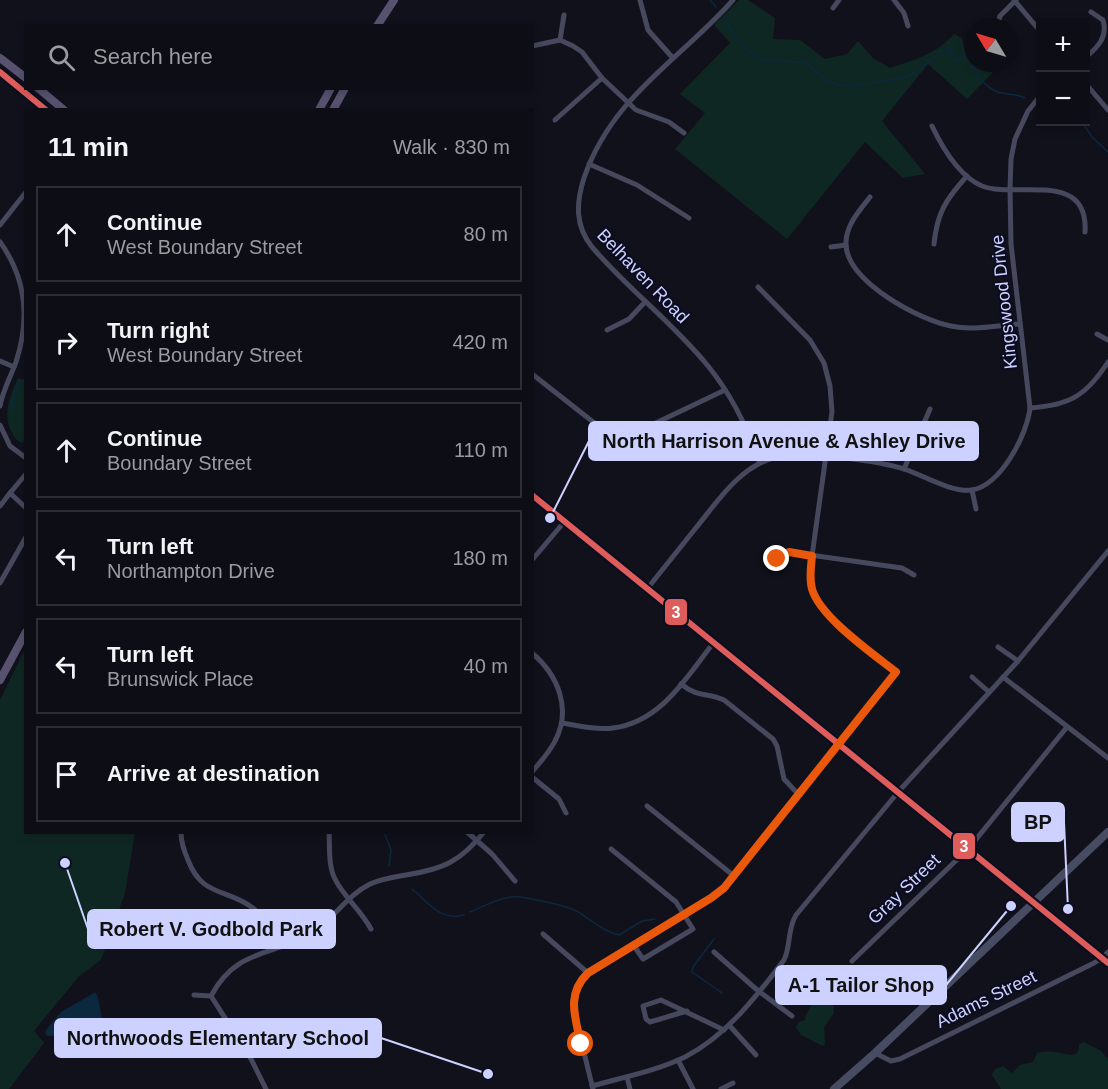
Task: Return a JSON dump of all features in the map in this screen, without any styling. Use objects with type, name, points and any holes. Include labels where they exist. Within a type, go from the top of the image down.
[{"type":"main road","points":[[378,24],[394,0]]},
{"type":"main road","points":[[0,58],[24,76]]},
{"type":"main road","points":[[0,72],[45,108]]},
{"type":"main road","points":[[40,90],[62,108]]},
{"type":"main road","points":[[320,108],[330,90]]},
{"type":"main road","points":[[334,108],[344,90]]},
{"type":"main road","points":[[534,497],[1106,958]]},
{"type":"main road","points":[[0,680],[24,635]]},
{"type":"main road","points":[[834,1089],[1108,832]]},
{"type":"street","points":[[640,0],[648,30],[672,57]]},
{"type":"street","name":"Belhaven Road","points":[[733,0],[672,57],[628,103],[600,141],[589,164],[578,206],[583,235],[598,254],[699,356],[724,390],[741,420],[760,463]]},
{"type":"street","points":[[833,8],[839,0]]},
{"type":"street","points":[[894,0],[904,13],[908,26]]},
{"type":"street","points":[[999,18],[1015,0],[1036,25]]},
{"type":"street","points":[[1090,53],[1101,43],[1106,32],[1103,20],[1091,12]]},
{"type":"street","points":[[560,40],[564,15]]},
{"type":"street","points":[[534,46],[560,40],[582,52],[602,78],[628,103],[642,113],[669,122],[684,133]]},
{"type":"street","points":[[555,120],[602,78]]},
{"type":"street","points":[[1090,89],[1108,110]]},
{"type":"street","name":"Kingswood Drive","points":[[972,490],[987,482],[1011,456],[1025,432],[1030,408],[1011,244],[1010,189],[1011,159],[1015,139],[1028,111],[1036,102]]},
{"type":"street","points":[[932,126],[936,136],[967,176],[988,188],[1052,190],[1069,197],[1083,212],[1086,221],[1085,232]]},
{"type":"street","points":[[589,164],[637,185],[689,218]]},
{"type":"street","points":[[934,244],[937,221],[944,204],[967,176]]},
{"type":"street","points":[[0,225],[24,193]]},
{"type":"street","points":[[870,197],[851,224],[846,245],[851,262],[858,272],[889,298],[912,312],[952,326],[1020,324]]},
{"type":"street","points":[[0,242],[21,272],[24,306]]},
{"type":"street","points":[[831,247],[846,245]]},
{"type":"street","points":[[758,287],[805,333],[824,363],[828,377],[832,402],[812,556],[812,586],[820,606],[896,672],[718,893],[588,973],[577,987],[573,1002],[593,1088],[678,1060],[702,1047],[729,1025],[785,958],[789,930],[794,917],[899,791],[1018,661],[1108,551]]},
{"type":"street","points":[[607,330],[629,319],[645,302]]},
{"type":"street","points":[[0,406],[14,367],[24,327]]},
{"type":"street","points":[[1097,334],[1108,340]]},
{"type":"street","points":[[0,361],[14,367]]},
{"type":"street","points":[[1030,408],[1052,407],[1076,398],[1094,382],[1108,362]]},
{"type":"street","points":[[534,376],[590,420],[604,428],[624,432],[641,430],[724,390]]},
{"type":"street","points":[[903,469],[930,409]]},
{"type":"street","points":[[0,425],[10,446],[24,456]]},
{"type":"street","points":[[646,589],[731,485],[760,463],[790,455],[826,457],[903,469],[944,484],[972,490],[976,509]]},
{"type":"street","points":[[0,506],[24,476]]},
{"type":"street","points":[[10,493],[24,506]]},
{"type":"street","points":[[534,558],[565,521]]},
{"type":"street","points":[[0,583],[24,541]]},
{"type":"street","points":[[777,559],[789,552],[902,568],[914,575]]},
{"type":"street","points":[[562,723],[601,728],[629,724],[656,711],[714,642]]},
{"type":"street","points":[[998,647],[1018,661]]},
{"type":"street","points":[[534,655],[546,666],[560,690],[562,723],[555,743],[534,769]]},
{"type":"street","points":[[972,677],[989,692]]},
{"type":"street","points":[[1003,677],[1106,756],[1108,749]]},
{"type":"street","points":[[681,684],[695,694],[715,696],[724,700],[773,739],[777,746],[784,778],[799,795]]},
{"type":"street","name":"Gray Street","points":[[852,961],[969,848],[1067,727]]},
{"type":"street","points":[[534,779],[559,798],[566,813]]},
{"type":"street","points":[[647,806],[734,876]]},
{"type":"street","points":[[181,834],[182,844],[197,878],[209,888],[244,903],[256,911],[269,927],[278,947]]},
{"type":"street","points":[[329,834],[333,875],[371,929]]},
{"type":"street","points":[[469,834],[492,854],[515,881]]},
{"type":"street","points":[[211,996],[227,974],[241,962],[314,931],[372,883],[447,866],[461,858],[482,834]]},
{"type":"street","points":[[611,849],[676,902],[693,929],[643,959],[634,946]]},
{"type":"street","points":[[543,934],[588,973]]},
{"type":"street","points":[[714,952],[792,1016]]},
{"type":"street","name":"Adams Street","points":[[875,1053],[891,1061],[900,1059],[1106,958]]},
{"type":"street","points":[[194,995],[211,996]]},
{"type":"street","points":[[211,996],[251,1059],[266,1089]]},
{"type":"street","points":[[687,1011],[650,1022],[646,1019],[643,1006],[660,1000],[687,1011],[724,1030]]},
{"type":"street","points":[[729,1025],[756,1055]]},
{"type":"street","points":[[678,1060],[693,1089]]},
{"type":"street","points":[[627,1077],[630,1089]]},
{"type":"street","points":[[721,1089],[733,1083]]},
{"type":"green space","points":[[739,0],[748,0],[775,18],[773,39],[800,40],[825,59],[847,54],[858,41],[873,58],[890,68],[933,51],[954,34],[962,38],[964,72],[993,72],[967,99],[928,64],[882,121],[925,174],[903,178],[865,142],[787,239],[675,149],[705,113],[680,94],[730,43],[714,25]]},
{"type":"green space","points":[[18,378],[24,380],[24,440],[22,443],[16,439],[8,422],[9,403]]},
{"type":"green space","points":[[24,651],[24,834],[135,834],[125,893],[101,960],[79,976],[34,1031],[44,1043],[9,1089],[0,1089],[0,700]]},
{"type":"green space","points":[[819,982],[825,984],[833,982],[841,989],[825,993],[832,999],[834,1013],[824,1027],[825,1043],[823,1046],[801,1035],[796,1027],[799,1022],[805,1020],[812,1004],[808,995],[811,987],[818,987]]},
{"type":"green space","points":[[1084,1042],[1101,1051],[1108,1059],[1108,1089],[1001,1089],[992,1075],[995,1069],[1003,1066],[1012,1073],[1020,1065],[1033,1062],[1037,1053],[1070,1055],[1077,1053],[1079,1044]]},
{"type":"water","points":[[94,993],[98,998],[104,1029],[92,1034],[47,1036],[45,1032],[61,1012]]},
{"type":"waterway","points":[[710,0],[716,7]]},
{"type":"waterway","points":[[724,20],[745,47],[758,57],[766,60],[803,63],[828,81],[838,85],[886,81],[910,75],[947,47],[951,49],[950,56],[955,61],[964,56]]},
{"type":"waterway","points":[[976,72],[988,86],[997,92],[1025,98]]},
{"type":"waterway","points":[[1085,126],[1092,137],[1108,152]]},
{"type":"waterway","points":[[11,410],[13,409],[12,401],[20,382]]},
{"type":"waterway","points":[[20,685],[24,690]]},
{"type":"waterway","points":[[385,834],[391,850],[389,866]]},
{"type":"waterway","points":[[412,889],[441,913],[464,915]]},
{"type":"waterway","points":[[470,912],[505,898],[524,898],[573,910],[619,935],[642,921],[655,919]]},
{"type":"waterway","points":[[714,939],[693,967],[692,972],[722,993]]},
{"type":"transit line","name":"3","points":[[0,72],[44,108]]},
{"type":"transit line","name":"3","points":[[534,497],[1108,963]]},
{"type":"place","name":"North Harrison Avenue & Ashley Drive","points":[[550,518]]},
{"type":"place","name":"Robert V. Godbold Park","points":[[65,863]]},
{"type":"place","name":"A-1 Tailor Shop","points":[[1011,906]]},
{"type":"place","name":"BP","points":[[1068,909]]},
{"type":"place","name":"Northwoods Elementary School","points":[[488,1074]]},
{"type":"route","points":[[581,1044],[573,1008],[573,997],[582,979],[588,973],[724,888],[896,672],[825,613],[815,596],[810,578],[812,556],[789,552],[777,559]]}]
